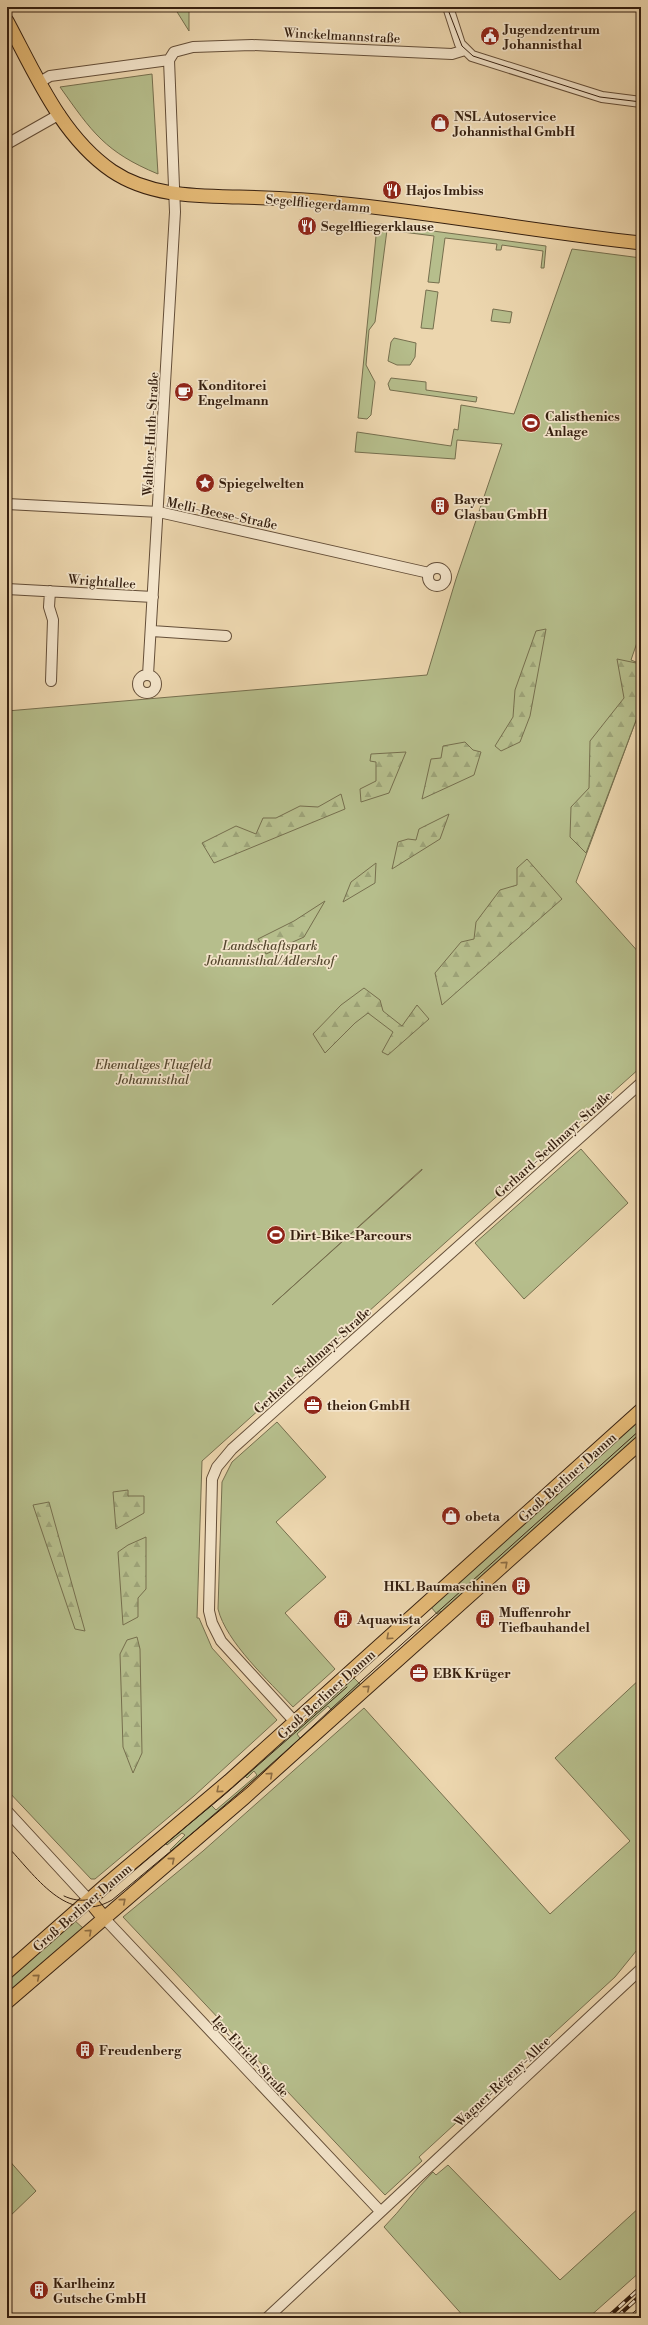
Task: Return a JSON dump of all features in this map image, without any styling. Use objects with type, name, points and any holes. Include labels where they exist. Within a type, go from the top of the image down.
[{"type":"main road","name":"Segelfliegerdamm","points":[[7,21],[40,82],[78,141],[98,161],[114,172],[155,190],[175,194],[337,203],[641,243]]},
{"type":"main road","name":"Groß-Berliner Damm","points":[[7,1972],[89,1900],[197,1809],[641,1410]]},
{"type":"main road","name":"Groß-Berliner Damm","points":[[7,2002],[244,1798],[641,1442]]},
{"type":"main road","points":[[89,1900],[104,1918]]},
{"type":"street","points":[[448,7],[460,44],[472,56],[602,97],[641,102]]},
{"type":"street","name":"Winckelmannstraße","points":[[40,82],[50,76],[169,60],[174,52],[201,46],[285,45],[452,54],[465,50]]},
{"type":"street","name":"Walther-Huth-Straße","points":[[148,675],[159,512],[175,194],[169,60]]},
{"type":"street","points":[[7,144],[60,114]]},
{"type":"street","name":"Melli-Beese-Straße","points":[[7,504],[159,512],[429,573]]},
{"type":"street","name":"Wrightallee","points":[[7,589],[153,597]]},
{"type":"street","name":"Wrightallee","points":[[50,591],[49,607],[53,620],[51,681]]},
{"type":"street","points":[[152,631],[226,636]]},
{"type":"street","name":"Gerhard-Sedlmayr-Straße","points":[[295,1722],[221,1641],[212,1623],[209,1611],[212,1479],[217,1467],[232,1448],[641,1083]]},
{"type":"street","points":[[7,1811],[89,1900]]},
{"type":"street","name":"Igo-Etrich-Straße","points":[[104,1918],[380,2211]]},
{"type":"street","name":"Wagner-Régeny-Allee","points":[[267,2318],[380,2211],[641,1970]]},
{"type":"green space","points":[[174,7],[189,7],[189,31]]},
{"type":"green space","points":[[152,74],[158,174],[140,166],[112,149],[91,129],[60,87]]},
{"type":"green space","points":[[380,224],[546,246],[544,268],[541,268],[543,251],[502,245],[501,250],[496,250],[497,244],[445,238],[439,283],[428,282],[434,236],[387,230],[375,322],[369,330],[366,365],[375,382],[371,415],[367,419],[358,418],[377,226]]},
{"type":"green space","name":"Landschaftspark Johannisthal/Adlershof","points":[[572,249],[641,258],[641,631],[631,660],[641,664],[641,707],[576,882],[641,955],[641,1067],[202,1461],[197,1618],[199,1618],[212,1648],[277,1720],[194,1796],[95,1879],[91,1879],[7,1790],[7,711],[427,675],[456,579],[502,444],[457,440],[455,459],[355,452],[357,432],[451,446],[454,429],[458,430],[461,405],[514,414]],"holes":[[[422,1169],[422,1170],[272,1305]]]},
{"type":"green space","points":[[426,290],[438,292],[433,329],[421,328]]},
{"type":"green space","points":[[493,309],[512,312],[510,323],[491,321]]},
{"type":"green space","points":[[394,338],[416,343],[415,357],[410,365],[397,365],[388,361],[391,342]]},
{"type":"green space","points":[[391,378],[426,382],[426,390],[477,397],[476,402],[390,390],[388,384]]},
{"type":"green space","points":[[546,629],[530,716],[520,742],[501,751],[495,746],[513,717],[515,690],[536,631]]},
{"type":"green space","points":[[617,659],[641,664],[641,707],[586,853],[570,837],[571,807],[589,788],[590,741],[624,698]]},
{"type":"green space","points":[[465,742],[473,750],[481,752],[474,775],[422,799],[431,759],[441,758],[443,746]]},
{"type":"green space","points":[[406,752],[389,793],[361,802],[360,789],[376,781],[376,762],[370,761],[371,754]]},
{"type":"green space","points":[[341,794],[345,809],[214,863],[202,843],[236,826],[256,834],[263,818],[276,818],[300,806],[318,807]]},
{"type":"green space","points":[[449,814],[440,839],[392,869],[398,842],[408,839],[416,840],[419,829]]},
{"type":"green space","points":[[527,859],[562,899],[442,1005],[435,973],[461,942],[474,939],[476,922],[500,890],[517,885],[517,868]]},
{"type":"green space","points":[[376,863],[375,883],[343,902],[351,882]]},
{"type":"green space","points":[[325,901],[304,937],[266,954],[258,939],[294,921]]},
{"type":"green space","points":[[364,988],[380,1000],[383,1011],[402,1026],[417,1005],[429,1019],[388,1055],[382,1052],[393,1032],[368,1013],[355,1023],[325,1053],[313,1034],[341,1005]]},
{"type":"green space","points":[[581,1149],[628,1203],[524,1299],[475,1243]]},
{"type":"green space","points":[[639,1418],[641,1436],[444,1614],[441,1611],[437,1614],[430,1606]]},
{"type":"green space","points":[[277,1422],[326,1477],[276,1522],[326,1577],[285,1613],[335,1669],[293,1707],[239,1648],[223,1622],[218,1609],[222,1482],[232,1462]]},
{"type":"green space","points":[[128,1490],[128,1496],[144,1496],[144,1513],[116,1529],[113,1492]]},
{"type":"green space","points":[[49,1502],[85,1631],[75,1629],[33,1505]]},
{"type":"green space","points":[[146,1537],[146,1589],[138,1598],[138,1617],[123,1625],[118,1552],[128,1545]]},
{"type":"green space","points":[[137,1637],[140,1649],[142,1753],[133,1773],[123,1747],[120,1654],[127,1640]]},
{"type":"green space","points":[[352,1676],[363,1687],[334,1713],[328,1706],[297,1734],[302,1741],[173,1854],[170,1850],[185,1835],[182,1833],[167,1845],[164,1842],[210,1804],[216,1810],[257,1775],[254,1771],[247,1778],[243,1774]]},
{"type":"green space","points":[[641,1678],[641,1945],[615,1977],[419,2157],[422,2161],[385,2195],[123,1917],[203,1851],[364,1708],[550,1914],[630,1841],[555,1758]]},
{"type":"green space","points":[[73,1919],[84,1929],[7,1998],[7,1978]]},
{"type":"green space","points":[[7,2158],[36,2191],[7,2219]]},
{"type":"green space","points":[[448,2165],[560,2280],[641,2206],[641,2271],[588,2318],[465,2318],[384,2227],[433,2172],[436,2175]]},
{"type":"tram line","points":[[447,7],[462,46],[473,56],[600,97],[641,102]]},
{"type":"tram line","points":[[7,1846],[41,1883],[53,1894],[66,1902],[81,1907],[96,1906],[112,1900],[248,1787],[362,1680],[641,1429]]},
{"type":"tram line","points":[[64,1896],[76,1900],[88,1900],[110,1890],[223,1796],[347,1687]]},
{"type":"tram line","points":[[627,2318],[641,2306]]},
{"type":"railway","points":[[607,2318],[641,2287]]},
{"type":"railway","points":[[617,2317],[641,2295]]},
{"type":"place","name":"Jugendzentrum Johannisthal","points":[[490,36]]},
{"type":"place","name":"NSL Autoservice Johannisthal GmbH","points":[[440,123]]},
{"type":"place","name":"Hajos Imbiss","points":[[392,190]]},
{"type":"place","name":"Segelfliegerklause","points":[[307,226]]},
{"type":"place","name":"Konditorei Engelmann","points":[[184,392]]},
{"type":"place","name":"Calisthenics Anlage","points":[[531,423]]},
{"type":"place","name":"Spiegelwelten","points":[[205,483]]},
{"type":"place","name":"Bayer Glasbau GmbH","points":[[440,506]]},
{"type":"place","name":"Dirt-Bike-Parcours","points":[[276,1235]]},
{"type":"place","name":"theion GmbH","points":[[313,1405]]},
{"type":"place","name":"obeta","points":[[451,1516]]},
{"type":"place","name":"HKL Baumaschinen","points":[[521,1586]]},
{"type":"place","name":"Aquawista","points":[[343,1619]]},
{"type":"place","name":"Muffenrohr Tiefbauhandel","points":[[485,1619]]},
{"type":"place","name":"EBK Krüger","points":[[419,1673]]},
{"type":"place","name":"Freudenberg","points":[[85,2050]]},
{"type":"place","name":"Karlheinz Gutsche GmbH","points":[[39,2290]]},
{"type":"park label","name":"Ehemaliges Flugfeld Johannisthal","points":[[153,1072]]}]
